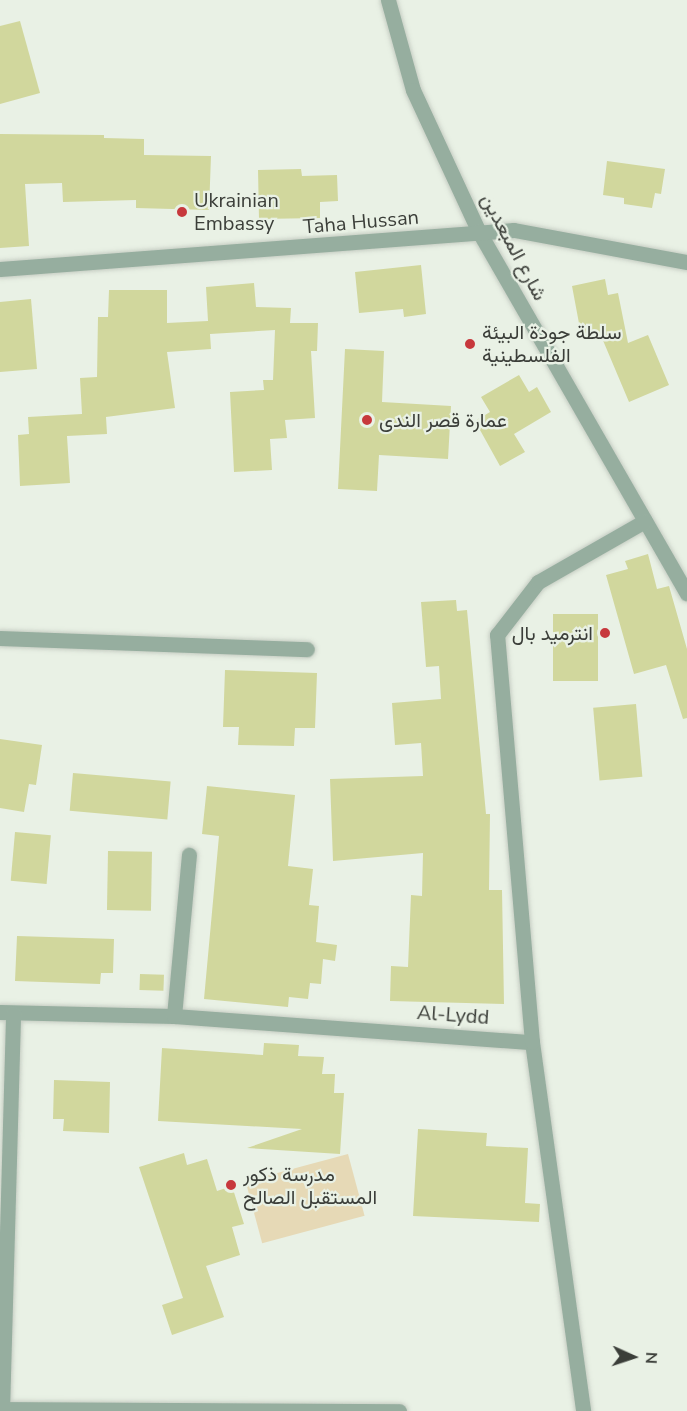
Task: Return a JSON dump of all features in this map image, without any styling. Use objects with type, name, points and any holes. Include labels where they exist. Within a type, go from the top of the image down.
[{"type":"street","name":"شارع المبعدين","points":[[388,0],[413,90],[479,232],[687,593]]},
{"type":"street","name":"Taha Hussan","points":[[0,269],[514,230],[687,262]]},
{"type":"street","points":[[583,1411],[532,1042],[496,635],[538,582],[645,521]]},
{"type":"street","points":[[0,638],[307,649]]},
{"type":"street","points":[[174,1016],[189,855]]},
{"type":"street","points":[[7,1013],[1,1410],[399,1411]]},
{"type":"street","name":"Al-Lydd","points":[[7,1013],[174,1016],[532,1042]]},
{"type":"shaded area","points":[[348,1154],[365,1216],[262,1243],[246,1181]]},
{"type":"building","points":[[20,21],[40,93],[0,104],[0,26]]},
{"type":"building","points":[[0,134],[104,135],[104,138],[144,139],[144,155],[211,156],[209,210],[136,208],[136,200],[63,202],[62,183],[25,184],[29,246],[0,248]]},
{"type":"building","points":[[607,161],[665,169],[661,194],[655,193],[652,208],[624,204],[624,198],[603,195]]},
{"type":"building","points":[[301,169],[302,176],[337,175],[338,201],[320,202],[320,218],[259,219],[258,170]]},
{"type":"building","points":[[421,265],[426,314],[404,317],[403,309],[359,313],[355,272]]},
{"type":"building","points":[[605,279],[608,295],[618,293],[628,343],[648,335],[669,385],[629,402],[599,331],[581,334],[572,286]]},
{"type":"building","points":[[254,283],[256,307],[291,308],[290,323],[318,323],[317,351],[311,351],[315,418],[285,420],[287,438],[270,439],[272,470],[234,472],[230,392],[264,390],[263,380],[273,380],[275,330],[210,334],[211,349],[167,352],[175,408],[106,417],[107,434],[67,436],[70,483],[20,486],[18,435],[29,434],[28,417],[82,414],[80,378],[97,377],[98,317],[108,317],[109,290],[167,290],[167,323],[208,321],[206,287]]},
{"type":"building","points":[[31,299],[37,369],[0,372],[0,302]]},
{"type":"building","points":[[345,349],[384,351],[382,402],[451,406],[448,459],[379,455],[377,491],[338,489]]},
{"type":"building","points":[[519,375],[529,392],[537,387],[551,412],[514,434],[525,452],[500,466],[475,421],[490,412],[481,397]]},
{"type":"building","points":[[648,554],[657,589],[669,586],[687,649],[687,718],[683,719],[666,665],[634,674],[606,575],[628,569],[625,561]]},
{"type":"building","points":[[456,600],[457,611],[467,610],[486,814],[490,814],[489,890],[502,890],[504,1004],[390,1001],[391,966],[408,967],[411,895],[422,896],[423,853],[333,861],[330,779],[423,776],[421,743],[395,745],[392,703],[441,699],[439,666],[426,667],[421,602]]},
{"type":"building","points":[[553,614],[598,614],[598,681],[553,681]]},
{"type":"building","points":[[225,670],[317,673],[315,728],[295,728],[294,746],[238,745],[239,727],[223,727]]},
{"type":"building","points":[[636,704],[642,777],[600,780],[593,708]]},
{"type":"building","points":[[0,739],[42,745],[36,785],[29,784],[24,812],[0,808]]},
{"type":"building","points":[[73,773],[171,782],[167,819],[70,811]]},
{"type":"building","points":[[207,786],[295,795],[288,866],[313,869],[309,905],[319,906],[316,942],[337,945],[335,961],[323,959],[321,984],[310,983],[308,999],[289,997],[288,1007],[204,999],[219,836],[202,834]]},
{"type":"building","points":[[15,832],[51,835],[47,884],[11,881]]},
{"type":"building","points":[[108,851],[152,852],[151,911],[107,910]]},
{"type":"building","points":[[17,936],[114,939],[113,973],[101,973],[100,984],[15,981]]},
{"type":"building","points":[[140,974],[164,975],[163,991],[139,990]]},
{"type":"building","points":[[264,1043],[299,1045],[298,1056],[324,1057],[322,1074],[335,1074],[334,1093],[344,1093],[340,1154],[247,1148],[302,1129],[158,1121],[162,1048],[263,1055]]},
{"type":"building","points":[[54,1080],[110,1082],[109,1133],[63,1131],[64,1119],[53,1119]]},
{"type":"building","points":[[418,1129],[487,1133],[486,1146],[528,1148],[525,1203],[540,1204],[539,1222],[413,1216]]},
{"type":"building","points":[[184,1153],[187,1165],[207,1159],[217,1191],[232,1186],[244,1224],[232,1227],[240,1255],[206,1266],[224,1317],[172,1335],[162,1305],[183,1298],[139,1167]]},
{"type":"place","name":"Ukrainian Embassy","points":[[182,212]]},
{"type":"place","name":"سلطة جودة البيئة الفلسطينية","points":[[470,344]]},
{"type":"place","name":"عمارة قصر الندى","points":[[367,420]]},
{"type":"place","name":"انترميد بال","points":[[605,633]]},
{"type":"place","name":"مدرسة ذكور المستقبل الصالح","points":[[231,1185]]}]
